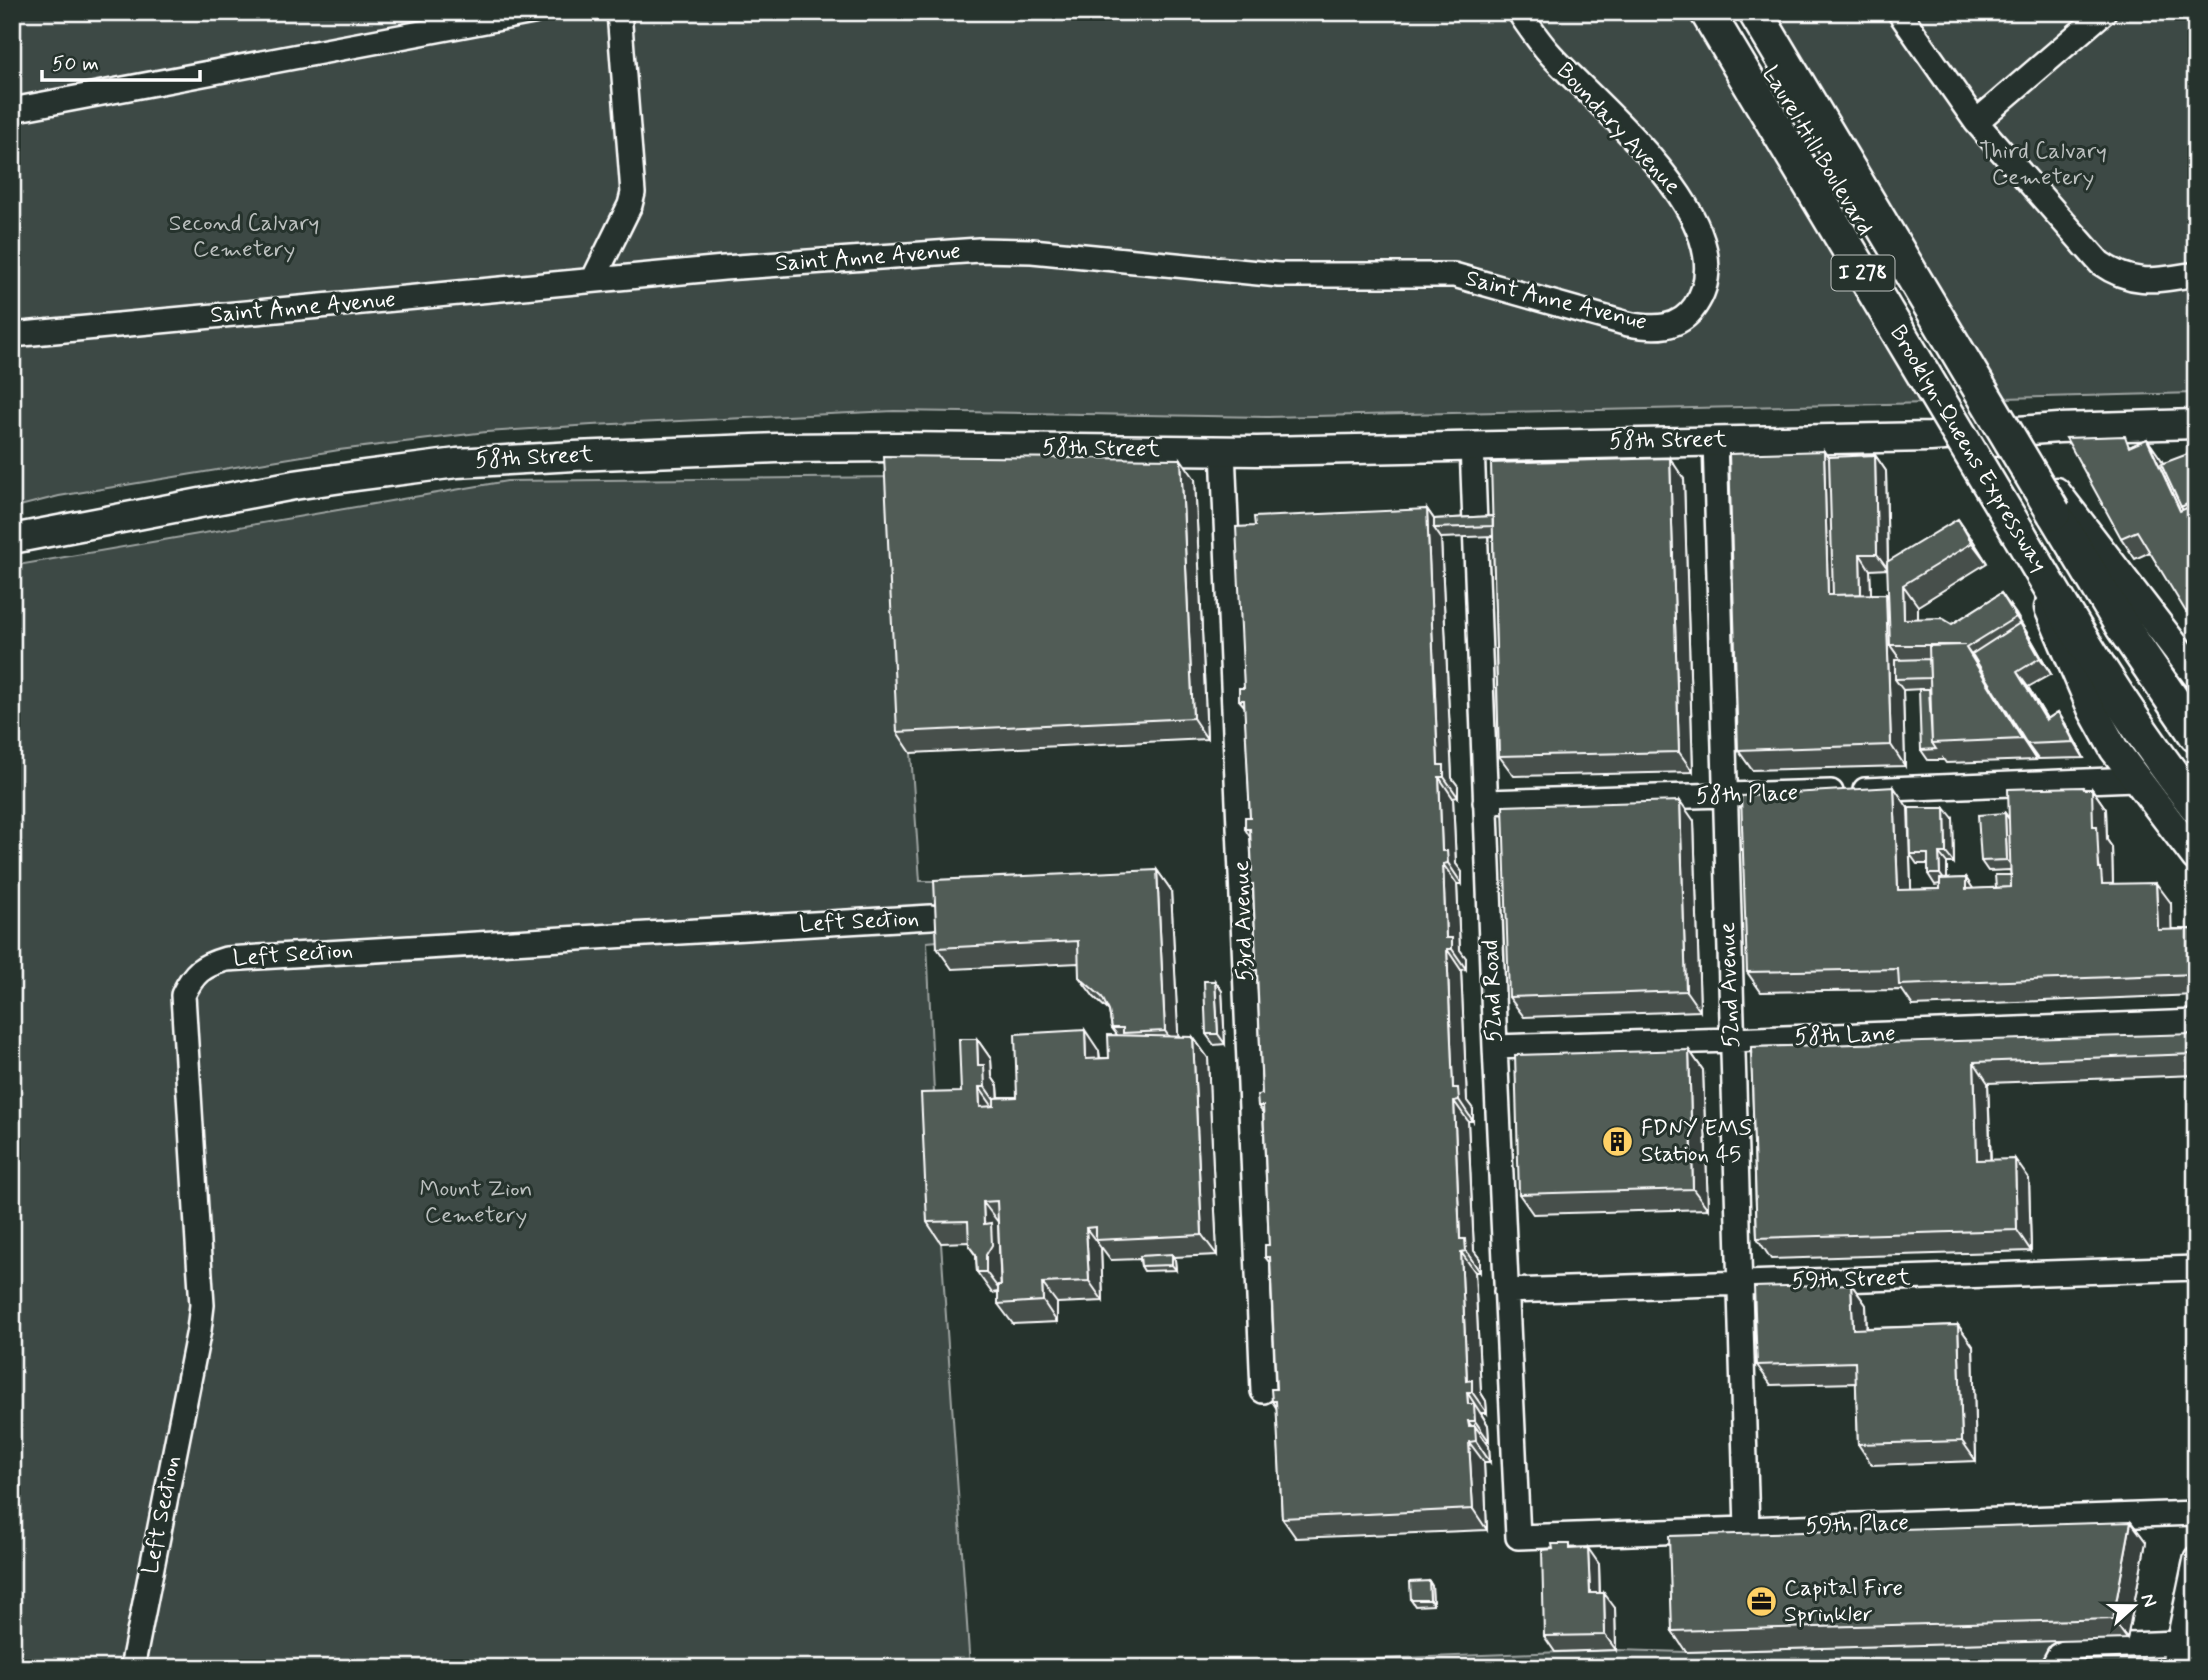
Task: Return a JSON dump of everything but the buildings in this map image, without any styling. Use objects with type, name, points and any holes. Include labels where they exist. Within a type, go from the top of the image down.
[{"type":"highway","name":"Brooklyn-Queens Expressway","points":[[1707,12],[2095,662],[2141,732],[2196,806]]},
{"type":"highway","name":"Brooklyn-Queens Expressway","points":[[1755,12],[2136,648],[2196,735]]},
{"type":"main road","name":"Laurel Hill Boulevard","points":[[1734,12],[1985,433],[2036,467],[2193,666]]},
{"type":"main road","name":"58th Street","points":[[12,539],[293,485],[457,463],[777,448],[1223,450],[1930,437],[2196,424]]},
{"type":"main road","name":"Laurel Hill Boulevard","points":[[1985,433],[1987,465],[2093,711],[2114,749],[2135,779],[2196,857]]},
{"type":"street","points":[[12,110],[533,12]]},
{"type":"street","points":[[593,280],[630,205],[633,192],[619,12]]},
{"type":"street","name":"Boundary Avenue","points":[[1519,12],[1548,53],[1649,157],[1681,197],[1697,224],[1706,249],[1707,272],[1702,292]]},
{"type":"street","points":[[1899,12],[1932,63],[1976,122],[2094,257],[2107,268],[2140,281],[2196,274]]},
{"type":"street","points":[[1976,122],[2104,12]]},
{"type":"street","name":"Saint Anne Avenue","points":[[12,335],[593,280],[954,252],[1032,251],[1252,273],[1332,276],[1454,275],[1611,320],[1650,328],[1666,327],[1686,317],[1702,292]]},
{"type":"street","name":"52nd Avenue","points":[[1715,440],[1747,1529]]},
{"type":"street","name":"52nd Road","points":[[1472,445],[1495,1047],[1518,1537]]},
{"type":"street","name":"53rd Avenue","points":[[1223,450],[1263,1391]]},
{"type":"street","name":"58th Place","points":[[1485,802],[1725,796],[2135,779]]},
{"type":"street","name":"Left Section","points":[[132,1668],[200,1318],[199,1259],[183,995],[191,978],[206,964],[226,959],[931,917]]},
{"type":"street","name":"58th Lane","points":[[1495,1047],[2196,1022]]},
{"type":"street","name":"59th Street","points":[[1506,1291],[2196,1268]]},
{"type":"street","name":"59th Place","points":[[1518,1537],[2196,1513]]},
{"type":"street","points":[[2052,1668],[2059,1655],[2078,1647],[2181,1655],[2196,1558]]},
{"type":"green space","name":"Second Calvary Cemetery","points":[[12,12],[1696,12],[1930,403],[1267,417],[894,411],[592,425],[486,432],[339,450],[59,496],[12,508]]},
{"type":"green space","name":"Third Calvary Cemetery","points":[[1774,12],[2196,12],[2196,393],[2004,398]]},
{"type":"green space","name":"Mount Zion Cemetery","points":[[899,477],[911,753],[920,881],[947,881],[950,940],[927,942],[941,1243],[970,1668],[12,1668],[12,566],[507,481]]},
{"type":"green space","points":[[2146,1638],[2140,1668],[1065,1668],[1616,1650],[1686,1652]]},
{"type":"place","name":"FDNY EMS Station 45","points":[[1618,1142]]},
{"type":"place","name":"Capital Fire Sprinkler","points":[[1761,1602]]}]
